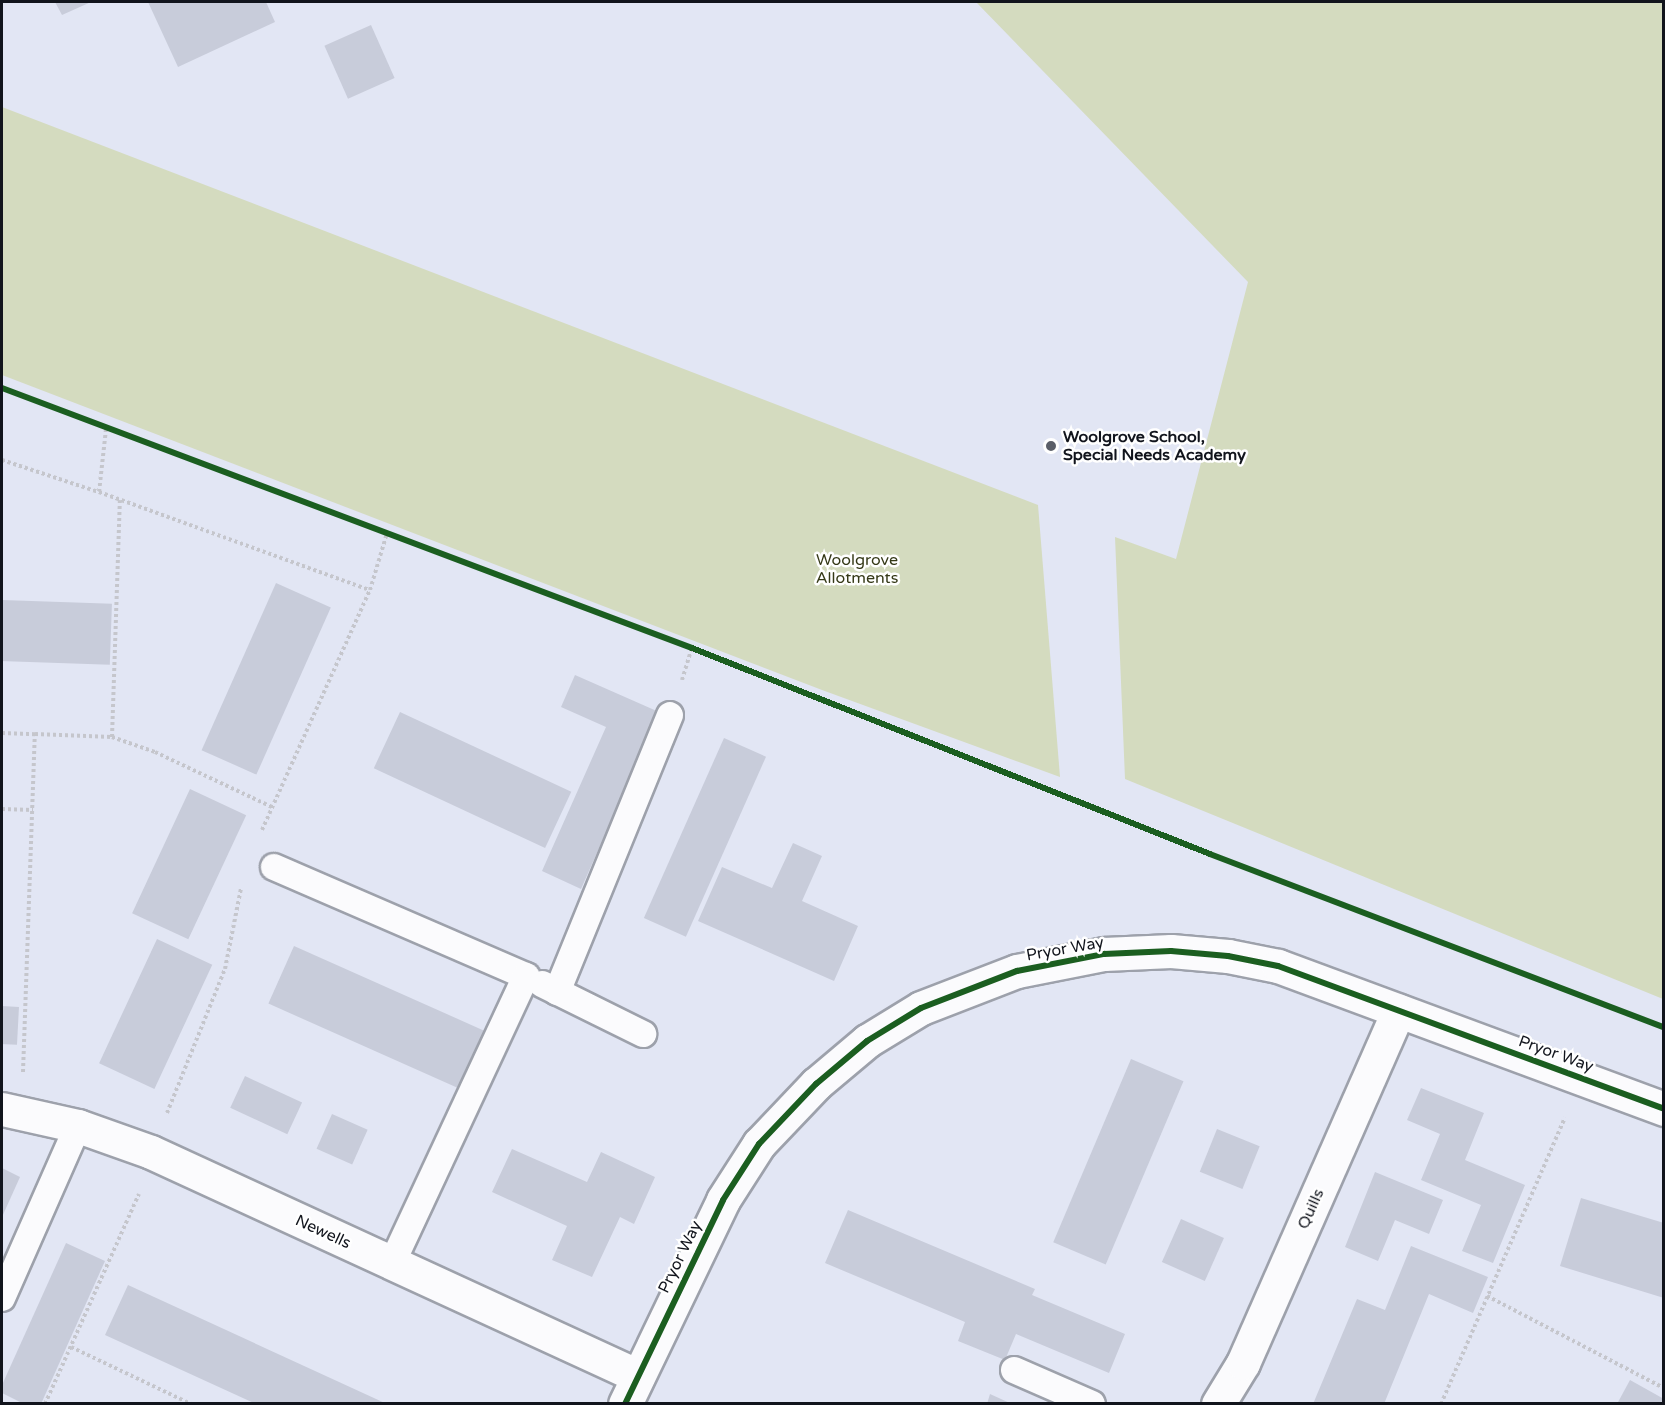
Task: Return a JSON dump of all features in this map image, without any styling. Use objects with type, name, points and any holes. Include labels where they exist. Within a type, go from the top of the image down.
[{"type":"street","name":"Pryor Way","points":[[631,1390],[723,1200],[759,1144],[816,1084],[867,1041],[921,1008],[1017,971],[1104,954],[1171,951],[1228,956],[1278,966],[1664,1109]]},
{"type":"street","name":"Quills","points":[[1218,1404],[1243,1363],[1398,1011]]},
{"type":"street","name":"Newells","points":[[12,1110],[78,1126],[151,1152],[392,1263],[631,1390]]},
{"type":"lane","points":[[557,992],[670,715]]},
{"type":"lane","points":[[274,867],[525,976],[643,1034]]},
{"type":"lane","points":[[392,1263],[525,976]]},
{"type":"lane","points":[[2,1298],[78,1126]]},
{"type":"lane","points":[[1014,1370],[1092,1404]]},
{"type":"path","points":[[99,492],[106,429]]},
{"type":"path","points":[[2,460],[99,492],[370,590]]},
{"type":"path","points":[[111,737],[120,500]]},
{"type":"path","points":[[2,733],[111,737],[155,752],[272,807]]},
{"type":"path","points":[[12,1110],[33,810],[35,734]]},
{"type":"path","points":[[2,809],[33,810]]},
{"type":"path","points":[[1441,1404],[1582,1078]]},
{"type":"path","points":[[45,1404],[140,1192],[151,1152]]},
{"type":"path","points":[[1487,1296],[1664,1388]]},
{"type":"path","points":[[71,1347],[191,1404]]},
{"type":"green space","points":[[976,2],[1663,2],[1663,999],[1125,779],[1115,537],[1176,559],[1248,282]]},
{"type":"green space","name":"Woolgrove Allotments","points":[[2,107],[1038,505],[1060,777],[822,690],[2,375]]},
{"type":"building","points":[[55,2],[91,2],[62,15]]},
{"type":"building","points":[[148,2],[266,2],[275,22],[178,67]]},
{"type":"building","points":[[371,25],[395,78],[348,99],[324,46]]},
{"type":"building","points":[[276,583],[331,607],[256,775],[202,750]]},
{"type":"building","points":[[2,600],[112,604],[110,665],[2,661]]},
{"type":"building","points":[[575,675],[659,712],[581,889],[542,871],[606,727],[561,707]]},
{"type":"building","points":[[400,712],[571,792],[545,848],[374,768]]},
{"type":"building","points":[[724,738],[766,757],[686,937],[644,918]]},
{"type":"building","points":[[190,789],[246,815],[188,939],[132,913]]},
{"type":"building","points":[[793,843],[822,856],[802,901],[858,926],[834,981],[698,921],[722,867],[772,888]]},
{"type":"building","points":[[157,939],[212,965],[154,1089],[99,1063]]},
{"type":"building","points":[[294,946],[486,1031],[460,1089],[268,1004]]},
{"type":"building","points":[[2,1006],[19,1007],[17,1045],[2,1044]]},
{"type":"building","points":[[1131,1059],[1183,1081],[1106,1264],[1053,1242]]},
{"type":"building","points":[[245,1076],[302,1103],[287,1134],[230,1108]]},
{"type":"building","points":[[1421,1088],[1484,1113],[1465,1160],[1525,1185],[1493,1263],[1462,1251],[1481,1205],[1421,1180],[1440,1134],[1407,1120]]},
{"type":"building","points":[[332,1114],[368,1130],[352,1165],[317,1149]]},
{"type":"building","points":[[1217,1129],[1260,1146],[1242,1189],[1200,1172]]},
{"type":"building","points":[[512,1149],[587,1182],[601,1152],[655,1177],[634,1224],[620,1217],[592,1277],[552,1260],[567,1226],[492,1192]]},
{"type":"building","points":[[2,1168],[20,1177],[2,1217]]},
{"type":"building","points":[[1375,1172],[1443,1200],[1429,1234],[1395,1220],[1378,1261],[1345,1247]]},
{"type":"building","points":[[1581,1198],[1664,1223],[1664,1298],[1560,1266]]},
{"type":"building","points":[[848,1210],[1035,1289],[1032,1295],[1125,1334],[1109,1373],[1016,1334],[1005,1360],[958,1341],[965,1322],[825,1263]]},
{"type":"building","points":[[1181,1219],[1224,1238],[1205,1281],[1162,1262]]},
{"type":"building","points":[[66,1243],[105,1261],[41,1404],[24,1404],[2,1393],[2,1385]]},
{"type":"building","points":[[1411,1246],[1488,1277],[1473,1313],[1429,1294],[1384,1404],[1313,1404],[1357,1299],[1385,1310]]},
{"type":"building","points":[[128,1285],[387,1404],[256,1404],[105,1335]]},
{"type":"building","points":[[1630,1380],[1664,1399],[1664,1404],[1617,1404]]},
{"type":"building","points":[[990,1394],[1012,1404],[987,1404]]},
{"type":"cycle path","points":[[2,388],[692,648],[1210,854],[1664,1027]]},
{"type":"cycle path","points":[[625,1404],[723,1200],[759,1144],[816,1084],[867,1041],[921,1008],[1017,971],[1104,954],[1171,951],[1228,956],[1278,966],[1664,1109]]},
{"type":"place","name":"Woolgrove School, Special Needs Academy","points":[[1051,446]]}]
